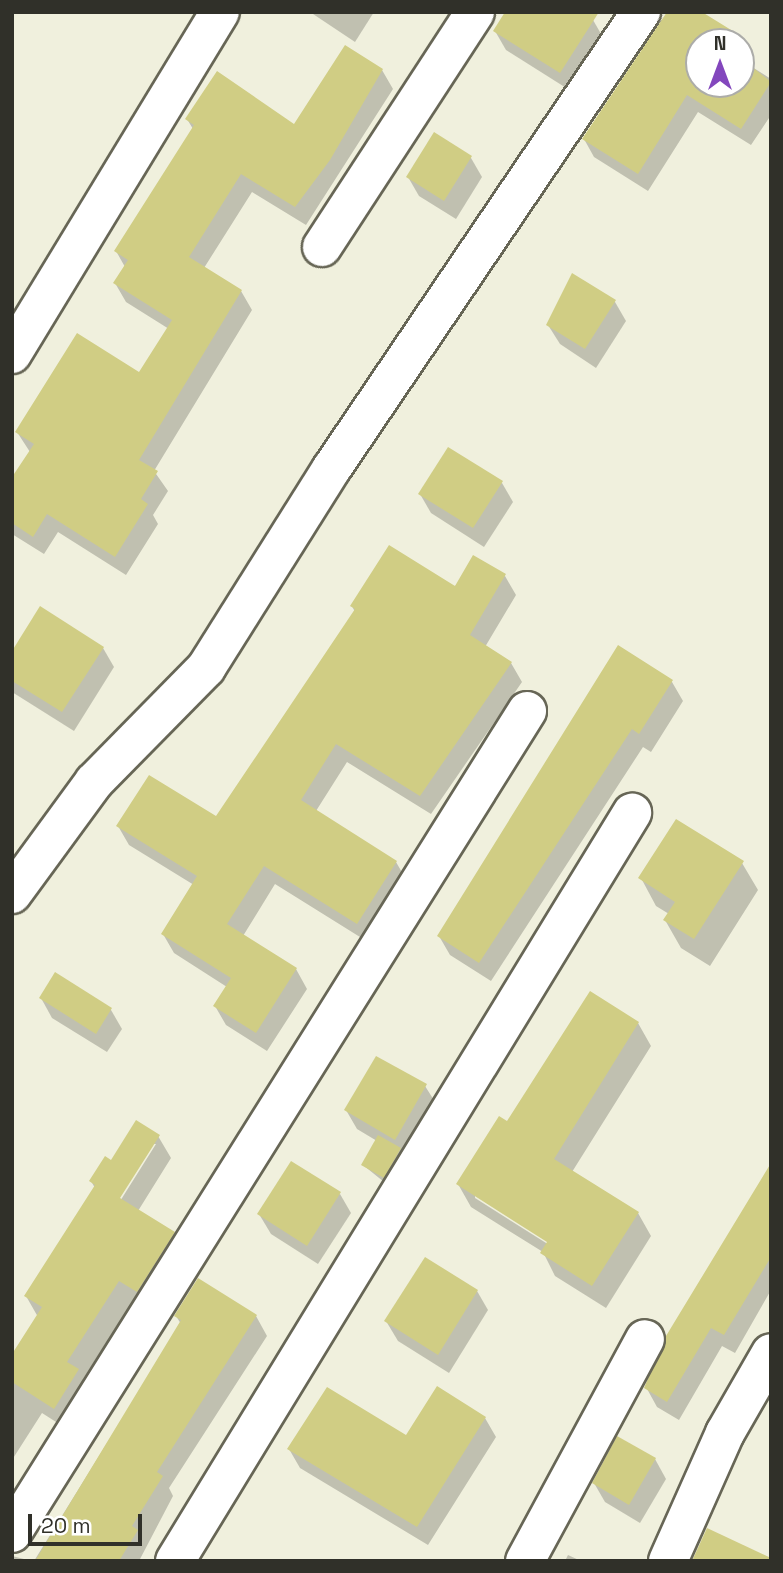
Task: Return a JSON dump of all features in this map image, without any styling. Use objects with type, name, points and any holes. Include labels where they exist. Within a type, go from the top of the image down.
[{"type":"street","points":[[12,354],[220,12]]},
{"type":"street","points":[[322,247],[475,12]]},
{"type":"street","points":[[12,894],[94,782],[206,668],[332,468],[641,12]]},
{"type":"street","points":[[12,1533],[527,711]]},
{"type":"street","points":[[175,1561],[632,813]]},
{"type":"street","points":[[525,1561],[645,1339]]},
{"type":"street","points":[[668,1561],[726,1433],[771,1353]]},
{"type":"building","points":[[505,12],[599,12],[560,73],[493,31]]},
{"type":"building","points":[[667,12],[702,12],[728,28],[685,28],[685,98],[638,174],[582,139]]},
{"type":"building","points":[[345,45],[383,69],[330,160],[295,207],[241,174],[189,257],[242,290],[139,460],[158,471],[141,499],[148,504],[115,557],[47,514],[33,537],[12,523],[12,477],[34,444],[15,432],[77,333],[139,372],[172,320],[113,283],[128,260],[114,251],[194,125],[185,119],[217,71],[294,124]]},
{"type":"building","points":[[755,69],[771,82],[741,129],[692,98],[755,98]]},
{"type":"building","points":[[434,132],[472,156],[444,201],[406,177]]},
{"type":"building","points":[[572,273],[616,300],[585,349],[546,325]]},
{"type":"building","points":[[448,447],[503,481],[473,528],[418,494]]},
{"type":"building","points":[[389,545],[455,586],[473,555],[506,574],[470,635],[512,662],[420,796],[336,744],[301,800],[397,861],[357,924],[264,866],[227,924],[297,968],[256,1033],[213,1006],[231,978],[161,934],[197,876],[116,826],[149,775],[216,816],[355,609],[350,606]]},
{"type":"building","points":[[40,606],[104,647],[62,712],[12,681],[12,651]]},
{"type":"building","points":[[618,645],[673,680],[639,734],[632,729],[479,963],[437,936]]},
{"type":"building","points":[[676,819],[744,861],[694,939],[663,920],[675,902],[638,878]]},
{"type":"building","points":[[55,972],[112,1008],[96,1034],[39,998]]},
{"type":"building","points":[[590,991],[639,1022],[554,1159],[639,1212],[592,1286],[540,1253],[547,1242],[456,1184],[499,1116],[507,1121]]},
{"type":"building","points":[[376,1056],[427,1084],[395,1140],[344,1110]]},
{"type":"building","points":[[136,1120],[160,1135],[120,1198],[175,1232],[137,1292],[119,1281],[67,1362],[79,1369],[54,1409],[12,1382],[12,1354],[42,1307],[24,1296],[95,1185],[89,1181],[105,1156],[111,1160]]},
{"type":"building","points":[[378,1135],[401,1148],[384,1178],[361,1165]]},
{"type":"building","points":[[291,1161],[341,1192],[307,1246],[257,1214]]},
{"type":"building","points":[[771,1163],[771,1257],[724,1335],[711,1328],[667,1402],[644,1388],[666,1336]]},
{"type":"building","points":[[425,1257],[478,1290],[438,1355],[384,1321]]},
{"type":"building","points":[[198,1278],[257,1315],[157,1472],[163,1476],[132,1526],[138,1530],[119,1561],[35,1561],[181,1320],[174,1316]]},
{"type":"building","points":[[437,1386],[486,1417],[417,1527],[287,1449],[327,1387],[406,1435]]},
{"type":"building","points":[[617,1436],[656,1458],[629,1505],[592,1483]]},
{"type":"building","points":[[707,1528],[771,1558],[771,1561],[692,1561]]}]
